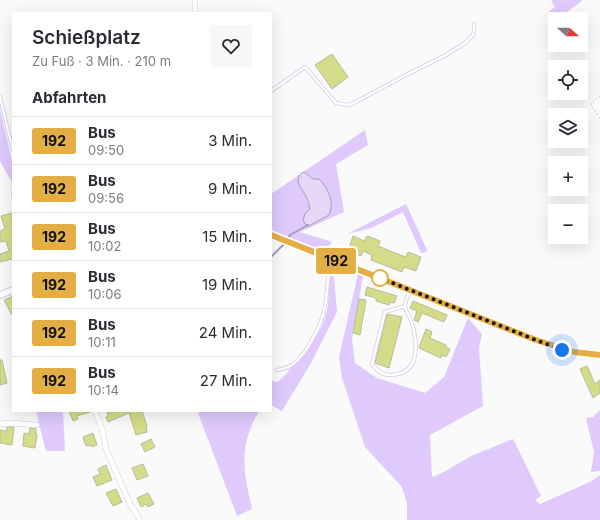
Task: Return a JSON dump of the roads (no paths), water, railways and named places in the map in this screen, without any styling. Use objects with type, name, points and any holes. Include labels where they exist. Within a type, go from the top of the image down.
[{"type":"street","points":[[195,0],[195,12]]},
{"type":"street","points":[[272,235],[549,345],[574,352],[600,355]]},
{"type":"street","points":[[0,296],[12,290]]},
{"type":"street","points":[[95,412],[102,429],[106,449],[129,502],[140,520]]},
{"type":"street","points":[[0,424],[11,423],[37,425]]},
{"type":"lane","points":[[272,90],[305,67],[336,103],[347,105],[352,104],[446,55],[465,43],[473,35],[474,24]]},
{"type":"lane","points":[[0,97],[12,147]]},
{"type":"lane","points":[[277,370],[292,365],[305,349],[319,327],[324,311],[328,276],[332,259]]},
{"type":"lane","points":[[405,306],[385,312],[372,364],[377,371],[386,374],[398,375],[408,369],[414,358],[415,336],[405,306],[410,290]]},
{"type":"waterway","points":[[288,239],[290,235],[308,225]]},
{"type":"waterway","points":[[272,256],[285,243]]}]
